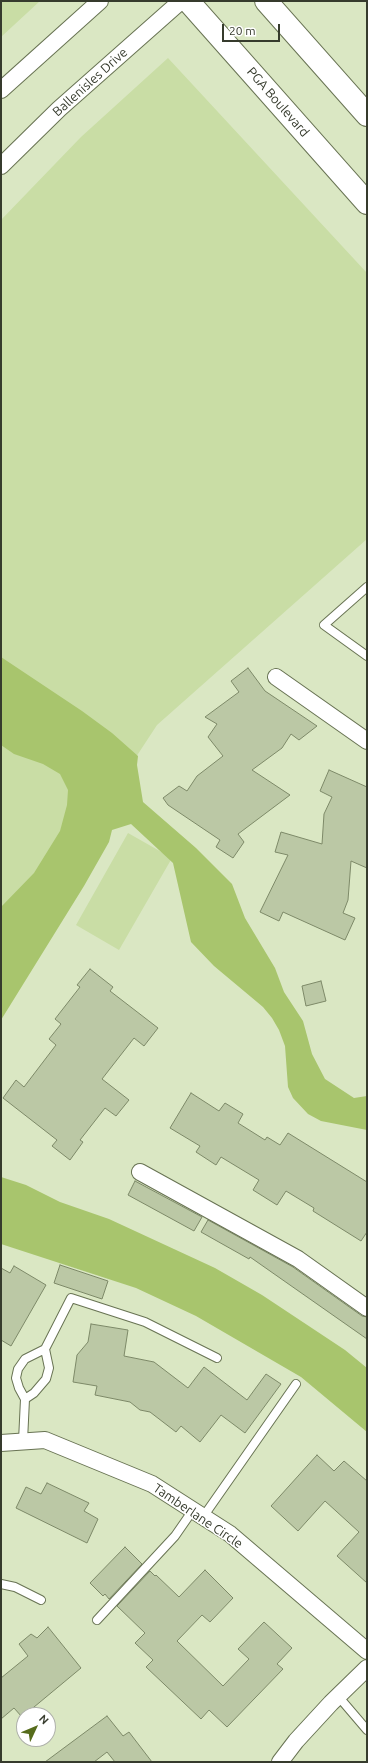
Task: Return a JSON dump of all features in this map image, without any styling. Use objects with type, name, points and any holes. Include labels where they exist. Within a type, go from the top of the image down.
[{"type":"main road","name":"PGA Boulevard","points":[[188,1],[367,203]]},
{"type":"main road","points":[[266,1],[367,115]]},
{"type":"street","points":[[1,90],[100,1]]},
{"type":"street","name":"Ballenisles Drive","points":[[1,166],[59,109],[181,1]]},
{"type":"street","points":[[276,677],[367,741]]},
{"type":"street","points":[[140,1172],[298,1258],[367,1308]]},
{"type":"street","name":"Tamberlane Circle","points":[[1,1443],[45,1440],[152,1484],[230,1534],[367,1651]]},
{"type":"street","points":[[280,1762],[296,1741],[338,1696],[367,1668]]},
{"type":"lane","points":[[367,587],[324,625],[367,656]]},
{"type":"lane","points":[[23,1441],[25,1399],[16,1378],[18,1369],[25,1359],[45,1349],[71,1298],[145,1322],[217,1358]]},
{"type":"lane","points":[[25,1399],[46,1379],[49,1368],[45,1349]]},
{"type":"lane","points":[[97,1620],[198,1513],[296,1384]]},
{"type":"lane","points":[[1,1584],[15,1587],[41,1600]]},
{"type":"lane","points":[[338,1696],[367,1730]]},
{"type":"shaded area","points":[[1,1],[40,1],[1,37]]},
{"type":"shaded area","points":[[168,58],[367,273],[367,539],[157,725],[1,963],[1,220],[81,137]]},
{"type":"shaded area","points":[[1,657],[82,711],[112,733],[138,756],[137,765],[143,802],[196,848],[232,884],[245,918],[275,968],[284,992],[303,1021],[312,1054],[325,1079],[354,1098],[367,1096],[367,1130],[321,1121],[308,1114],[293,1098],[288,1087],[285,1046],[279,1030],[272,1018],[263,1007],[214,966],[191,942],[173,863],[131,824],[112,830],[109,842],[84,886],[1,1020],[1,907],[34,873],[60,831],[67,805],[68,790],[60,774],[43,764],[14,754],[1,745]]},
{"type":"shaded area","points":[[128,833],[172,858],[119,950],[76,925]]},
{"type":"shaded area","points":[[1,1177],[26,1185],[60,1202],[109,1219],[215,1268],[262,1295],[345,1350],[367,1368],[367,1432],[301,1377],[196,1316],[136,1288],[1,1244]]},
{"type":"building","points":[[248,668],[265,691],[317,726],[299,740],[291,734],[282,748],[252,770],[290,795],[238,834],[244,842],[233,858],[216,847],[220,840],[168,805],[163,798],[179,786],[187,791],[197,776],[223,756],[208,737],[217,724],[205,717],[239,692],[231,681]]},
{"type":"building","points":[[329,770],[367,787],[367,868],[351,861],[348,900],[343,913],[355,918],[345,940],[283,912],[279,921],[260,912],[288,855],[275,852],[281,832],[322,844],[324,814],[332,797],[320,791]]},
{"type":"building","points":[[90,969],[113,987],[110,991],[158,1028],[144,1046],[134,1038],[102,1079],[129,1100],[116,1116],[105,1108],[80,1140],[83,1142],[70,1160],[52,1146],[57,1140],[3,1098],[16,1080],[24,1087],[56,1045],[49,1039],[61,1024],[55,1019],[80,987],[77,985]]},
{"type":"building","points":[[321,981],[326,1001],[306,1006],[302,986]]},
{"type":"building","points":[[191,1093],[219,1111],[225,1103],[243,1114],[238,1123],[265,1140],[267,1137],[280,1145],[288,1133],[367,1182],[367,1232],[361,1241],[313,1211],[314,1208],[286,1191],[277,1205],[253,1190],[259,1180],[221,1157],[216,1165],[196,1152],[200,1146],[170,1128]]},
{"type":"building","points":[[135,1181],[202,1217],[194,1231],[128,1195]]},
{"type":"building","points":[[208,1220],[293,1267],[362,1316],[367,1317],[367,1339],[250,1257],[249,1259],[201,1232]]},
{"type":"building","points":[[60,1265],[108,1281],[102,1299],[54,1283]]},
{"type":"building","points":[[14,1266],[46,1285],[11,1346],[1,1340],[1,1268],[10,1273]]},
{"type":"building","points":[[91,1324],[128,1330],[124,1356],[154,1362],[188,1388],[204,1367],[247,1400],[266,1374],[281,1384],[245,1433],[221,1415],[200,1442],[181,1426],[176,1432],[150,1412],[140,1410],[130,1402],[95,1395],[97,1386],[73,1382],[77,1355],[88,1342]]},
{"type":"building","points":[[317,1455],[334,1471],[344,1461],[367,1481],[367,1583],[337,1556],[359,1532],[325,1501],[298,1531],[271,1506]]},
{"type":"building","points":[[47,1483],[89,1503],[84,1511],[98,1519],[87,1543],[16,1508],[26,1487],[41,1494]]},
{"type":"building","points":[[125,1547],[142,1564],[109,1599],[105,1594],[103,1596],[90,1583]]},
{"type":"building","points":[[205,1570],[233,1598],[210,1622],[202,1615],[177,1641],[223,1686],[249,1659],[238,1649],[264,1622],[292,1648],[277,1664],[283,1669],[227,1727],[209,1710],[201,1719],[146,1667],[153,1660],[135,1643],[145,1633],[117,1606],[150,1571],[179,1597]]},
{"type":"building","points":[[48,1627],[81,1668],[34,1707],[16,1707],[16,1710],[14,1708],[1,1719],[1,1678],[28,1656],[19,1644],[31,1634],[37,1638]]},
{"type":"building","points":[[107,1716],[123,1736],[129,1732],[152,1762],[115,1762],[107,1752],[94,1762],[45,1762]]}]
